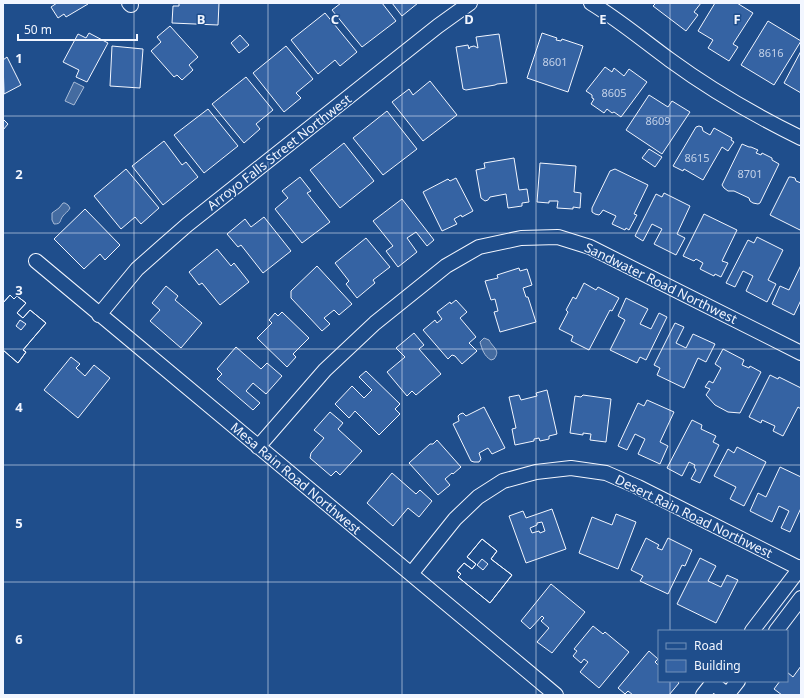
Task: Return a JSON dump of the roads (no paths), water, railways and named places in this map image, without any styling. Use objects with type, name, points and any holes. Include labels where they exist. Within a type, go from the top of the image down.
[{"type":"street","name":"Arroyo Falls Street Northwest","points":[[99,315],[137,269],[187,225],[438,26],[470,3]]},
{"type":"street","points":[[591,3],[671,61],[719,92],[777,126],[801,138]]},
{"type":"street","name":"Sandwater Road Northwest","points":[[258,446],[325,370],[375,323],[446,266],[479,247],[521,238],[558,238],[590,247],[801,353]]},
{"type":"street","name":"Mesa Rain Road Northwest","points":[[36,261],[556,695]]},
{"type":"street","name":"Desert Rain Road Northwest","points":[[411,574],[455,519],[478,497],[503,482],[536,472],[571,468],[606,473],[638,487],[801,568]]},
{"type":"street","points":[[753,630],[801,568]]},
{"type":"street","points":[[777,630],[801,598]]},
{"type":"street","points":[[703,695],[713,682],[728,695],[737,682]]},
{"type":"water","points":[[74,82],[84,87],[74,105],[65,101]]},
{"type":"water","points":[[63,203],[68,205],[70,208],[59,223],[54,224],[52,220],[52,213]]},
{"type":"water","points":[[484,338],[489,340],[497,351],[494,359],[491,360],[484,352],[480,342]]}]
